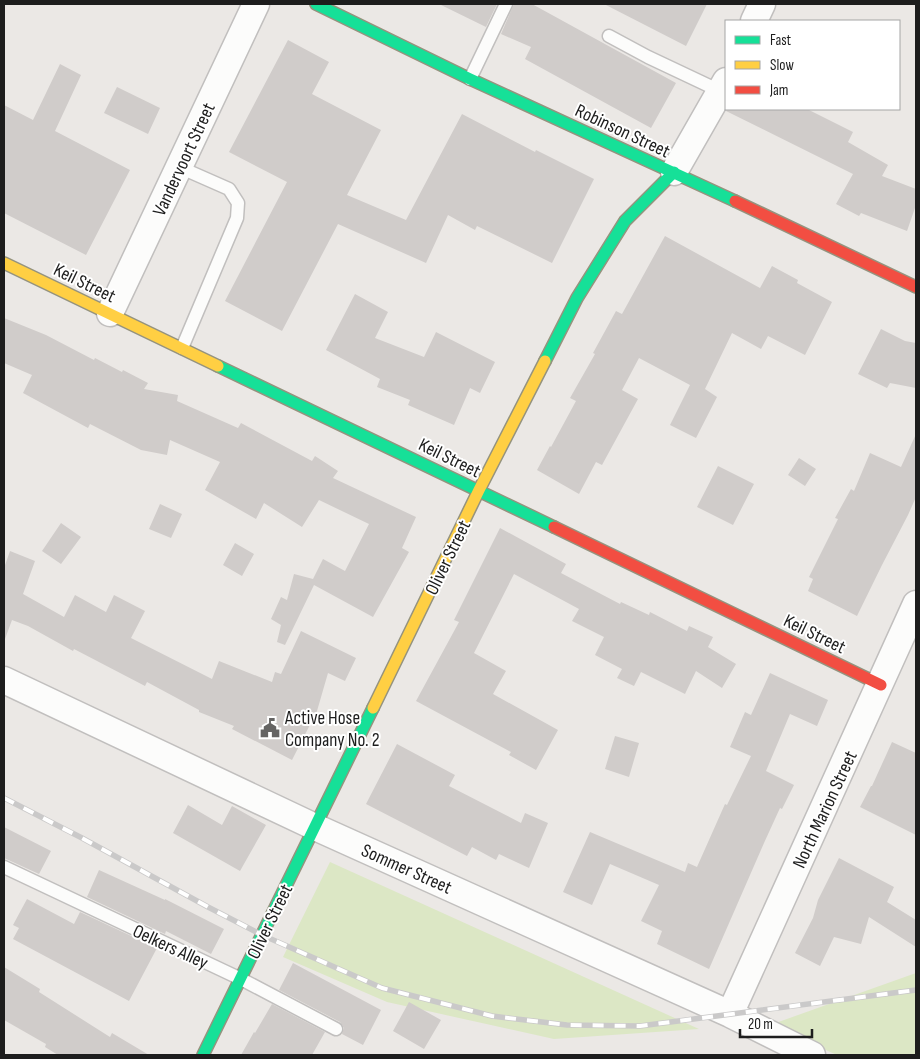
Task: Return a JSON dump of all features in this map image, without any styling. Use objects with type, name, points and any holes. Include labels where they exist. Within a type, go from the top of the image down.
[{"type":"street","name":"Vandervoort Street","points":[[110,313],[256,4]]},
{"type":"street","name":"Robinson Street","points":[[316,4],[470,79],[674,172],[916,287]]},
{"type":"street","points":[[754,20],[762,4]]},
{"type":"street","name":"Oliver Street","points":[[203,1055],[479,490],[576,298],[625,220],[674,172],[723,86]]},
{"type":"street","name":"Keil Street","points":[[4,263],[881,684]]},
{"type":"street","name":"North Marion Street","points":[[730,1014],[916,604]]},
{"type":"street","name":"Sommer Street","points":[[4,680],[315,827],[730,1014],[812,1055]]},
{"type":"lane","points":[[470,79],[506,4]]},
{"type":"lane","points":[[609,36],[648,57],[723,86]]},
{"type":"lane","points":[[179,167],[228,189],[238,203],[237,218],[182,348]]},
{"type":"lane","name":"Oelkers Alley","points":[[4,867],[240,979],[336,1029]]},
{"type":"green space","points":[[330,862],[699,1029],[554,1039],[387,1002],[283,957]]},
{"type":"green space","points":[[916,973],[916,1055],[837,1055],[770,1025]]},
{"type":"building","points":[[439,4],[497,4],[486,27]]},
{"type":"building","points":[[514,4],[532,4],[676,83],[651,128],[525,59],[531,47],[501,34]]},
{"type":"building","points":[[604,4],[707,4],[686,46]]},
{"type":"building","points":[[288,40],[329,62],[312,94],[381,130],[347,195],[406,220],[462,114],[535,152],[536,150],[594,179],[552,263],[477,226],[475,230],[448,215],[426,263],[338,224],[282,331],[225,301],[287,182],[229,152]]},
{"type":"building","points":[[60,64],[81,75],[55,131],[130,170],[86,255],[4,213],[4,105],[33,120]]},
{"type":"building","points":[[117,87],[160,108],[148,134],[104,113]]},
{"type":"building","points":[[809,110],[853,132],[848,142],[888,165],[882,176],[916,189],[916,205],[907,231],[861,213],[859,216],[836,204],[853,174],[726,111]]},
{"type":"building","points":[[665,236],[760,288],[772,266],[798,280],[797,283],[832,302],[805,355],[768,336],[761,349],[732,333],[705,389],[717,397],[696,438],[670,425],[690,385],[639,358],[622,390],[638,399],[602,465],[596,462],[579,494],[537,470],[576,401],[570,398],[595,354],[593,353],[616,311],[622,314]]},
{"type":"building","points":[[355,294],[388,312],[375,338],[424,357],[436,332],[495,362],[480,393],[470,388],[454,425],[408,405],[410,400],[377,387],[380,379],[326,350]]},
{"type":"building","points":[[4,318],[46,335],[94,360],[95,358],[122,372],[123,370],[148,383],[144,389],[178,395],[177,401],[238,428],[241,423],[312,461],[315,456],[338,471],[333,478],[416,517],[402,548],[409,552],[373,617],[314,585],[285,645],[277,642],[281,625],[271,619],[281,597],[287,600],[294,574],[313,579],[323,559],[345,571],[369,524],[319,500],[302,527],[264,503],[256,519],[205,490],[220,462],[170,440],[167,455],[141,450],[90,424],[88,428],[23,393],[32,375],[4,363]]},
{"type":"building","points":[[881,329],[905,341],[916,343],[916,388],[890,383],[887,388],[858,374]]},
{"type":"building","points":[[916,434],[916,497],[857,616],[808,591],[813,579],[809,577],[838,519],[835,518],[851,489],[854,491],[870,453],[901,467]]},
{"type":"building","points":[[799,458],[816,469],[805,486],[788,475]]},
{"type":"building","points":[[718,466],[754,484],[733,525],[697,507]]},
{"type":"building","points":[[160,504],[182,514],[171,538],[149,529]]},
{"type":"building","points":[[61,523],[81,537],[61,564],[42,551]]},
{"type":"building","points":[[500,528],[566,564],[561,573],[620,604],[621,602],[649,615],[650,612],[687,631],[689,626],[713,637],[708,647],[736,664],[722,688],[696,671],[685,694],[641,672],[634,686],[617,678],[622,669],[595,655],[604,637],[572,621],[579,609],[514,574],[474,653],[506,671],[493,694],[558,730],[536,770],[509,755],[511,752],[416,701],[459,622],[454,620]]},
{"type":"building","points":[[235,543],[254,554],[242,576],[223,565]]},
{"type":"building","points":[[10,551],[35,561],[23,594],[64,617],[75,595],[106,612],[114,595],[145,611],[131,638],[212,679],[219,661],[272,682],[275,672],[281,674],[301,631],[356,658],[345,681],[328,673],[317,711],[292,760],[232,729],[234,726],[199,712],[199,710],[147,682],[145,686],[74,649],[73,651],[28,626],[12,620],[4,639],[4,568]]},
{"type":"building","points":[[770,673],[828,700],[817,726],[790,714],[766,771],[794,785],[782,809],[780,808],[709,969],[657,944],[662,931],[641,921],[659,885],[610,864],[592,905],[563,892],[590,832],[685,872],[688,863],[697,867],[725,804],[727,805],[751,756],[730,747],[745,712],[751,715]]},
{"type":"building","points":[[615,736],[639,743],[629,777],[605,769]]},
{"type":"building","points":[[892,742],[916,753],[916,835],[860,807]]},
{"type":"building","points":[[397,744],[455,775],[449,786],[521,823],[525,813],[548,823],[529,868],[499,854],[496,860],[472,847],[467,856],[366,804]]},
{"type":"building","points":[[188,805],[222,825],[232,806],[266,825],[240,871],[173,833]]},
{"type":"building","points":[[4,827],[51,851],[39,874],[4,858]]},
{"type":"building","points":[[839,858],[894,887],[887,902],[916,920],[916,947],[869,917],[861,944],[834,937],[820,966],[795,953],[813,918],[818,900]]},
{"type":"building","points":[[99,870],[165,899],[224,929],[211,954],[166,931],[165,934],[87,897]]},
{"type":"building","points":[[27,899],[74,924],[80,912],[157,948],[129,1001],[13,939],[19,928],[13,925]]},
{"type":"building","points":[[293,963],[381,1010],[363,1045],[342,1034],[344,1028],[340,1022],[279,990]]},
{"type":"building","points":[[4,967],[40,989],[39,992],[110,1037],[112,1033],[149,1055],[58,1055],[45,1047],[46,1044],[4,1020]]},
{"type":"building","points":[[409,1002],[441,1020],[424,1049],[393,1031]]},
{"type":"building","points":[[272,1004],[325,1032],[312,1055],[241,1055]]},
{"type":"railway","points":[[4,798],[262,935],[382,988],[492,1016],[567,1025],[640,1026],[916,990]]},
{"type":"traffic: fast","points":[[316,4],[470,79],[735,201]]},
{"type":"traffic: fast","points":[[545,361],[577,298],[625,221],[674,172]]},
{"type":"traffic: fast","points":[[218,366],[554,527]]},
{"type":"traffic: fast","points":[[203,1055],[373,708]]},
{"type":"traffic: slow","points":[[4,263],[218,366]]},
{"type":"traffic: slow","points":[[373,708],[479,490],[545,361]]},
{"type":"traffic: jam","points":[[735,201],[916,287]]},
{"type":"traffic: jam","points":[[554,527],[881,685]]},
{"type":"place","name":"Active Hose Company No. 2","points":[[270,728]]}]
